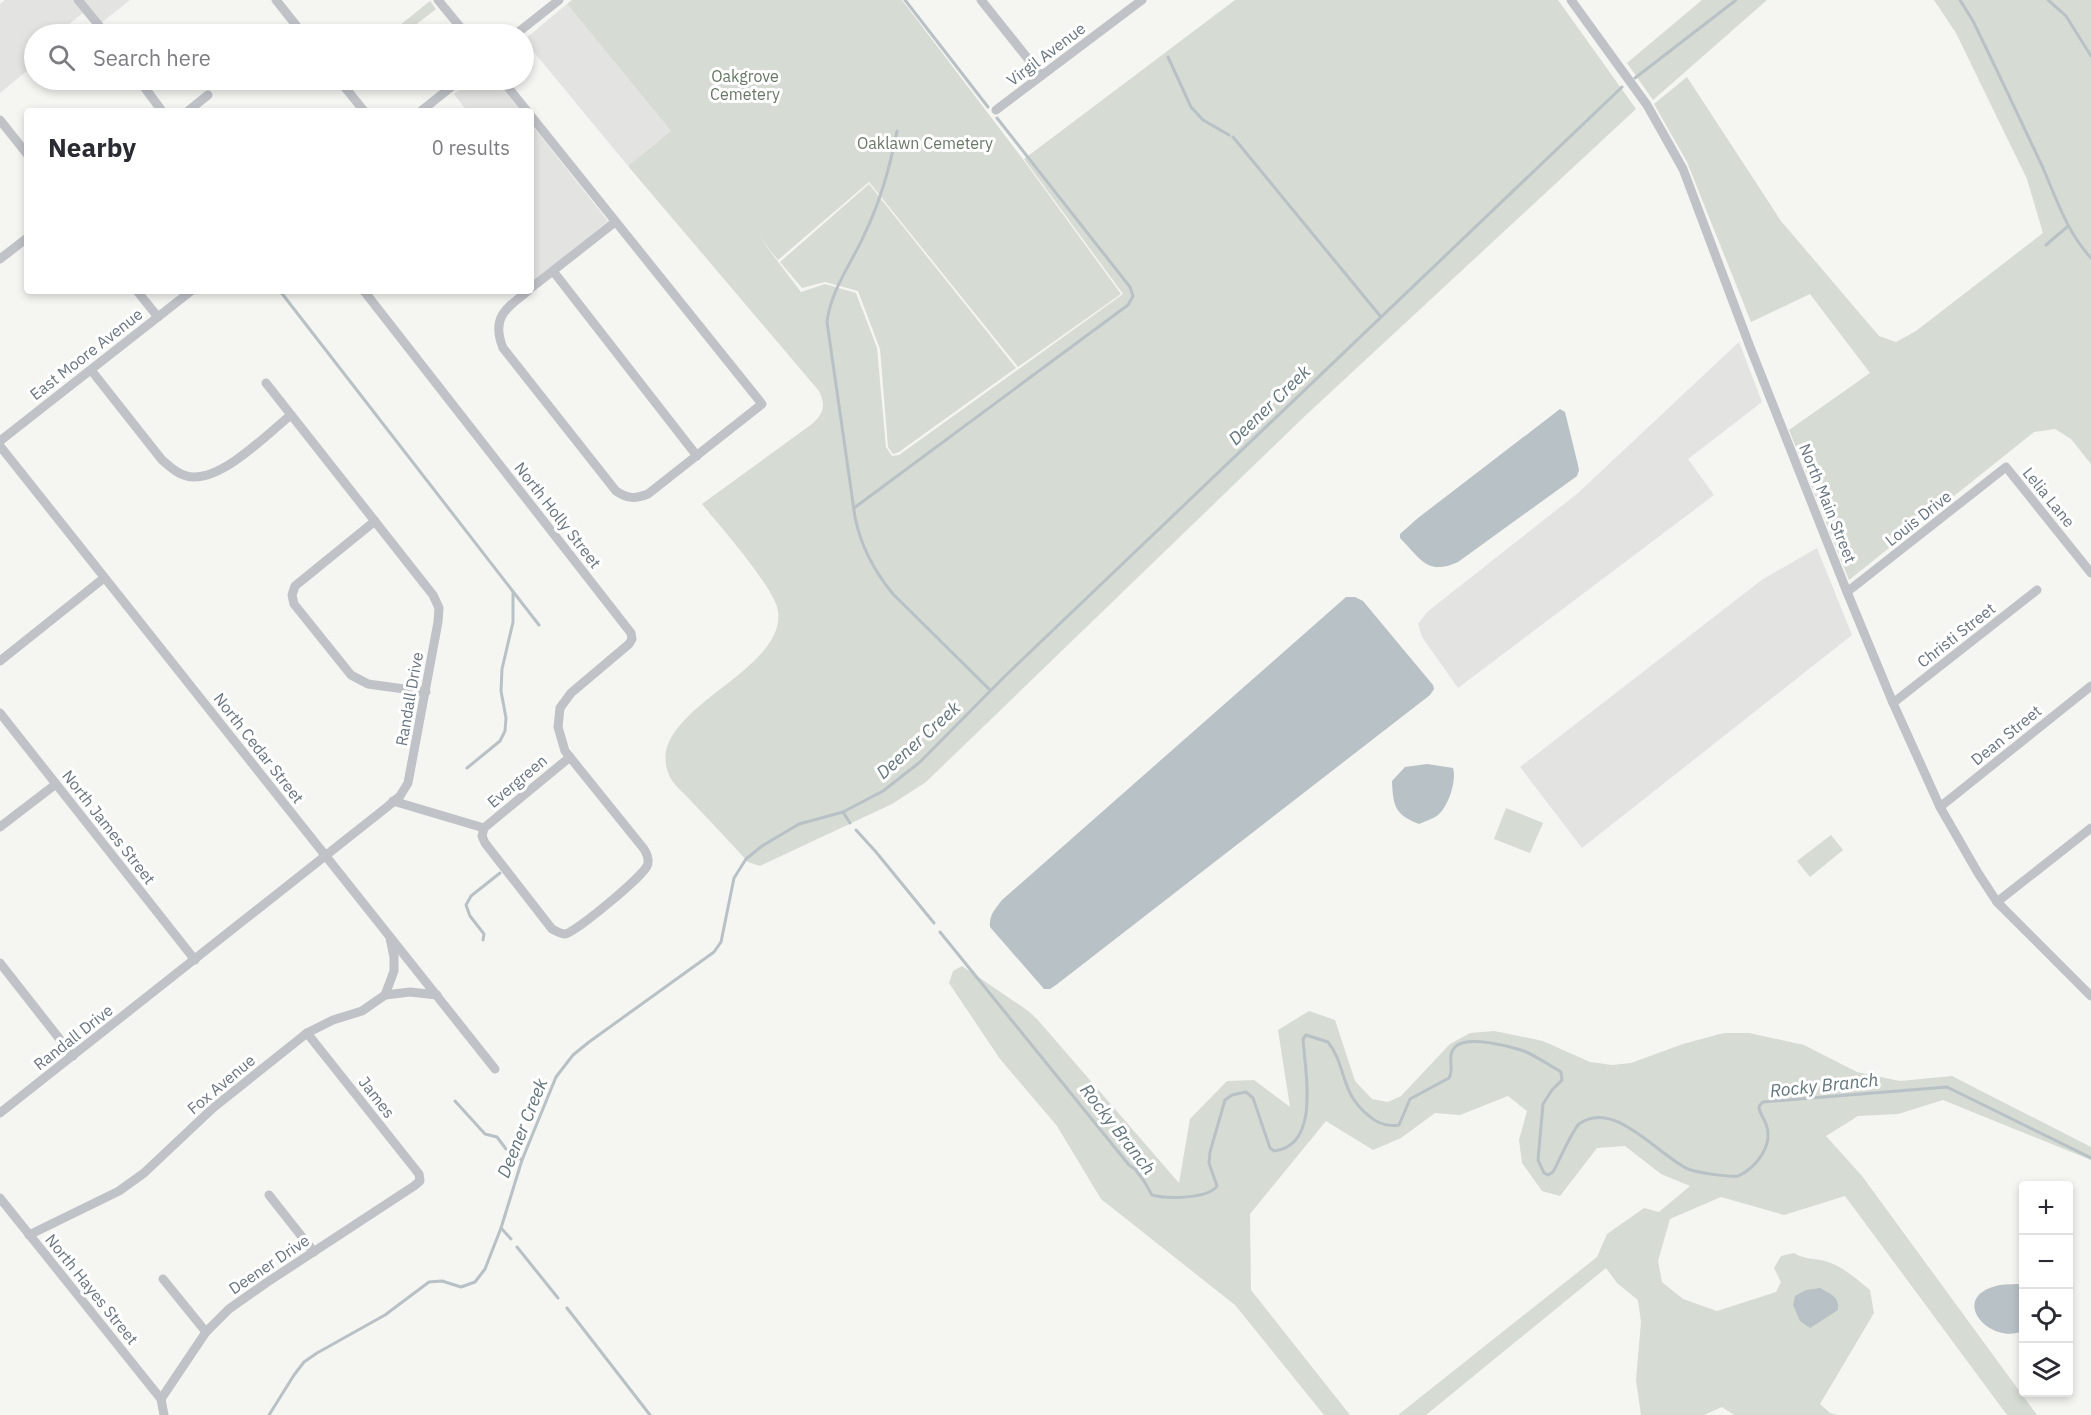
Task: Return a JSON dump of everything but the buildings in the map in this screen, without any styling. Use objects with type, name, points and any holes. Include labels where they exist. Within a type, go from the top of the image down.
[{"type":"street","points":[[78,0],[98,24]]},
{"type":"street","points":[[276,0],[295,24]]},
{"type":"street","points":[[438,0],[458,24]]},
{"type":"street","points":[[981,0],[1041,75]]},
{"type":"street","name":"North Main Street","points":[[1570,0],[1647,105],[1683,169],[1750,347],[1847,592],[1893,703],[1940,807],[1972,864],[1997,902],[2091,996]]},
{"type":"street","points":[[528,24],[557,1]]},
{"type":"street","name":"Virgil Avenue","points":[[996,110],[1136,2]]},
{"type":"street","points":[[146,90],[160,108]]},
{"type":"street","points":[[347,90],[362,108]]},
{"type":"street","points":[[425,108],[447,90]]},
{"type":"street","points":[[510,90],[525,108]]},
{"type":"street","points":[[192,108],[208,95]]},
{"type":"street","points":[[0,120],[24,150]]},
{"type":"street","points":[[524,294],[507,307],[501,316],[498,327],[503,348],[616,491],[631,499],[648,494],[762,404],[534,120]]},
{"type":"street","points":[[534,286],[615,222]]},
{"type":"street","points":[[0,260],[24,240]]},
{"type":"street","points":[[553,271],[697,456]]},
{"type":"street","points":[[139,294],[158,317]]},
{"type":"street","name":"East Moore Avenue","points":[[0,441],[187,294]]},
{"type":"street","name":"North Holly Street","points":[[366,294],[631,633],[632,639],[629,644],[572,693],[560,708],[558,727],[561,743],[570,757],[644,849],[649,862],[641,875],[589,919],[573,931],[564,934],[552,929],[484,843],[482,836],[484,828]]},
{"type":"street","points":[[91,370],[162,460],[175,472],[193,477],[212,474],[228,466],[291,415]]},
{"type":"street","name":"Randall Drive","points":[[0,1113],[326,856],[393,801],[408,783],[426,692],[439,608],[433,595],[266,382]]},
{"type":"street","name":"North Cedar Street","points":[[0,446],[495,1069]]},
{"type":"street","name":"Louis Drive","points":[[1847,592],[2006,467]]},
{"type":"street","name":"Lelia Lane","points":[[2006,467],[2091,573]]},
{"type":"street","points":[[375,521],[295,586],[292,595],[294,604],[351,675],[359,681],[426,692]]},
{"type":"street","points":[[0,661],[104,578]]},
{"type":"street","name":"Christi Street","points":[[1893,703],[2037,590]]},
{"type":"street","name":"Dean Street","points":[[1940,807],[2091,686]]},
{"type":"street","name":"North James Street","points":[[0,713],[195,960]]},
{"type":"street","name":"Evergreen","points":[[484,828],[570,757]]},
{"type":"street","points":[[0,827],[56,784]]},
{"type":"street","points":[[393,801],[484,828]]},
{"type":"street","points":[[1997,902],[2091,828]]},
{"type":"street","points":[[390,936],[394,971],[385,995],[410,992],[437,995]]},
{"type":"street","points":[[0,963],[73,1056]]},
{"type":"street","points":[[2082,987],[2091,981]]},
{"type":"street","name":"Fox Avenue","points":[[29,1235],[119,1191],[144,1173],[220,1102],[307,1033],[333,1020],[362,1011],[385,995]]},
{"type":"street","name":"James","points":[[307,1033],[419,1174],[420,1181]]},
{"type":"street","name":"Deener Drive","points":[[161,1399],[206,1332],[242,1299],[420,1181]]},
{"type":"street","points":[[269,1196],[314,1252]]},
{"type":"street","name":"North Hayes Street","points":[[0,1198],[161,1399]]},
{"type":"street","points":[[163,1279],[206,1332]]},
{"type":"street","points":[[161,1399],[164,1415]]},
{"type":"shaded area","points":[[5,0],[73,0],[83,13],[69,24],[24,24],[24,73],[0,93],[0,4]]},
{"type":"shaded area","points":[[83,0],[130,0],[101,23]]},
{"type":"shaded area","points":[[567,4],[671,131],[628,166],[534,52],[534,32]]},
{"type":"shaded area","points":[[459,90],[504,90],[519,108],[465,108],[454,94]]},
{"type":"shaded area","points":[[534,128],[608,221],[534,281]]},
{"type":"shaded area","points":[[1739,342],[1762,402],[1688,459],[1714,495],[1458,688],[1422,637],[1418,624],[1427,612],[1578,493]]},
{"type":"shaded area","points":[[1560,409],[1565,412],[1579,470],[1577,476],[1458,562],[1439,567],[1419,559],[1400,538],[1400,534]]},
{"type":"shaded area","points":[[1817,548],[1852,635],[1582,848],[1520,767],[1763,579]]},
{"type":"shaded area","points":[[1346,597],[1355,597],[1363,601],[1433,685],[1434,689],[1430,695],[1056,985],[1050,989],[1044,989],[990,927],[997,906]]},
{"type":"shaded area","points":[[1427,764],[1453,768],[1454,780],[1451,793],[1442,811],[1434,818],[1419,824],[1400,813],[1393,797],[1392,781],[1405,767]]},
{"type":"shaded area","points":[[2019,1284],[2019,1332],[2010,1334],[1997,1332],[1979,1318],[1975,1308],[1976,1299],[1984,1291],[2000,1285]]},
{"type":"shaded area","points":[[1820,1288],[1836,1299],[1838,1310],[1810,1328],[1800,1321],[1793,1305],[1795,1296],[1806,1290]]},
{"type":"green space","points":[[572,0],[902,0],[1022,158],[1121,294],[1018,367],[869,182],[778,260],[757,234],[801,292],[825,284],[856,293],[877,348],[886,447],[892,456],[899,455],[1123,294],[1024,159],[1235,0],[1558,0],[1636,109],[1305,416],[926,782],[892,804],[760,866],[748,862],[676,785],[671,779],[666,755],[674,733],[691,713],[739,675],[760,655],[775,634],[778,611],[775,601],[733,541],[702,504],[812,424],[823,409],[823,401],[819,391],[628,166],[671,131],[567,4]]},
{"type":"green space","points":[[1702,0],[1767,0],[1653,100],[1627,63]]},
{"type":"green space","points":[[1934,0],[2091,0],[2091,464],[2071,439],[2055,429],[2034,432],[1849,580],[1789,430],[1870,373],[1810,294],[1751,322],[1687,162],[1654,104],[1687,77],[1781,221],[1879,336],[1896,342],[1916,331],[2043,233],[2027,179],[1956,33]]},
{"type":"green space","points":[[430,1],[436,9],[417,24],[401,24]]},
{"type":"green space","points":[[869,184],[1016,368],[893,454],[888,447],[880,349],[858,291],[825,282],[802,288],[780,262]]},
{"type":"green space","points":[[1506,808],[1543,823],[1530,853],[1494,839]]},
{"type":"green space","points":[[1831,835],[1843,850],[1810,877],[1797,861]]},
{"type":"green space","points":[[962,966],[1037,1019],[1179,1183],[1190,1119],[1227,1081],[1254,1080],[1290,1107],[1278,1030],[1309,1011],[1335,1020],[1355,1081],[1372,1099],[1388,1102],[1401,1096],[1450,1044],[1470,1033],[1494,1031],[1543,1041],[1590,1062],[1612,1065],[1631,1063],[1683,1044],[1724,1033],[1749,1033],[1804,1045],[1857,1072],[1900,1081],[1952,1076],[2091,1147],[2091,1160],[1943,1100],[1898,1114],[1858,1116],[1826,1136],[1862,1176],[2019,1390],[2019,1397],[2024,1397],[2037,1415],[2007,1415],[1845,1196],[1784,1215],[1721,1197],[1670,1219],[1658,1261],[1662,1282],[1683,1299],[1717,1311],[1776,1292],[1781,1282],[1774,1268],[1781,1256],[1794,1253],[1837,1266],[1870,1290],[1874,1313],[1820,1404],[1830,1413],[1837,1415],[1734,1415],[1722,1407],[1704,1415],[1641,1415],[1636,1380],[1641,1322],[1638,1300],[1617,1283],[1606,1268],[1426,1415],[1398,1415],[1597,1257],[1607,1234],[1644,1208],[1659,1212],[1690,1186],[1661,1174],[1625,1146],[1597,1148],[1560,1196],[1542,1191],[1522,1163],[1519,1140],[1527,1111],[1508,1096],[1460,1115],[1435,1113],[1401,1138],[1373,1150],[1326,1121],[1250,1214],[1251,1290],[1350,1415],[1324,1415],[1235,1305],[1101,1199],[1057,1126],[1000,1059],[949,983],[953,971]]},
{"type":"waterway","points":[[905,0],[988,107]]},
{"type":"waterway","name":"Deener Creek","points":[[1635,78],[1736,0]]},
{"type":"waterway","points":[[1960,0],[1991,58],[2069,227],[2091,258]]},
{"type":"waterway","points":[[2048,0],[2066,16],[2091,56]]},
{"type":"waterway","points":[[1168,57],[1191,107],[1203,120],[1229,135]]},
{"type":"waterway","name":"Deener Creek","points":[[269,1415],[304,1362],[317,1353],[385,1315],[429,1282],[442,1281],[461,1287],[475,1282],[485,1269],[501,1228],[522,1160],[556,1077],[573,1055],[589,1042],[714,952],[721,942],[734,878],[746,859],[762,846],[799,824],[843,812],[883,791],[920,762],[1004,677],[1622,87]]},
{"type":"waterway","points":[[854,508],[1128,305],[1133,296],[1130,287],[997,118]]},
{"type":"waterway","points":[[897,131],[876,208],[837,287],[827,322],[855,517],[874,567],[893,594],[990,690]]},
{"type":"waterway","points":[[1233,137],[1381,317]]},
{"type":"waterway","points":[[2046,245],[2067,227]]},
{"type":"waterway","points":[[282,294],[539,625]]},
{"type":"waterway","points":[[467,768],[500,741],[505,731],[506,718],[501,691],[502,669],[513,622],[513,593]]},
{"type":"waterway","name":"Rocky Branch","points":[[843,812],[850,823]]},
{"type":"waterway","name":"Rocky Branch","points":[[856,830],[934,923]]},
{"type":"waterway","points":[[483,940],[484,934],[470,916],[466,905],[471,896],[500,873]]},
{"type":"waterway","name":"Rocky Branch","points":[[940,932],[1129,1165],[1135,1169],[1152,1195],[1196,1196],[1217,1186],[1209,1163],[1210,1152],[1225,1100],[1232,1095],[1246,1092],[1253,1098],[1270,1148],[1274,1151],[1289,1146],[1299,1136],[1307,1105],[1303,1039],[1306,1035],[1328,1042],[1359,1107],[1376,1121],[1391,1126],[1399,1125],[1410,1099],[1449,1078],[1452,1051],[1461,1044],[1469,1042],[1499,1044],[1524,1051],[1538,1058],[1561,1072],[1562,1080],[1543,1104],[1538,1160],[1544,1173],[1548,1175],[1553,1172],[1576,1127],[1593,1118],[1607,1118],[1621,1123],[1688,1169],[1738,1176],[1757,1162],[1768,1140],[1768,1132],[1759,1106],[1763,1102],[1947,1087],[2091,1158]]},
{"type":"waterway","points":[[455,1101],[485,1134],[497,1137],[506,1149],[522,1160]]},
{"type":"waterway","points":[[501,1228],[511,1239]]},
{"type":"waterway","points":[[517,1247],[558,1298]]},
{"type":"waterway","points":[[567,1308],[650,1415]]},
{"type":"park label","name":"Oakgrove Cemetery","points":[[745,85]]},
{"type":"park label","name":"Oaklawn Cemetery","points":[[925,143]]}]
